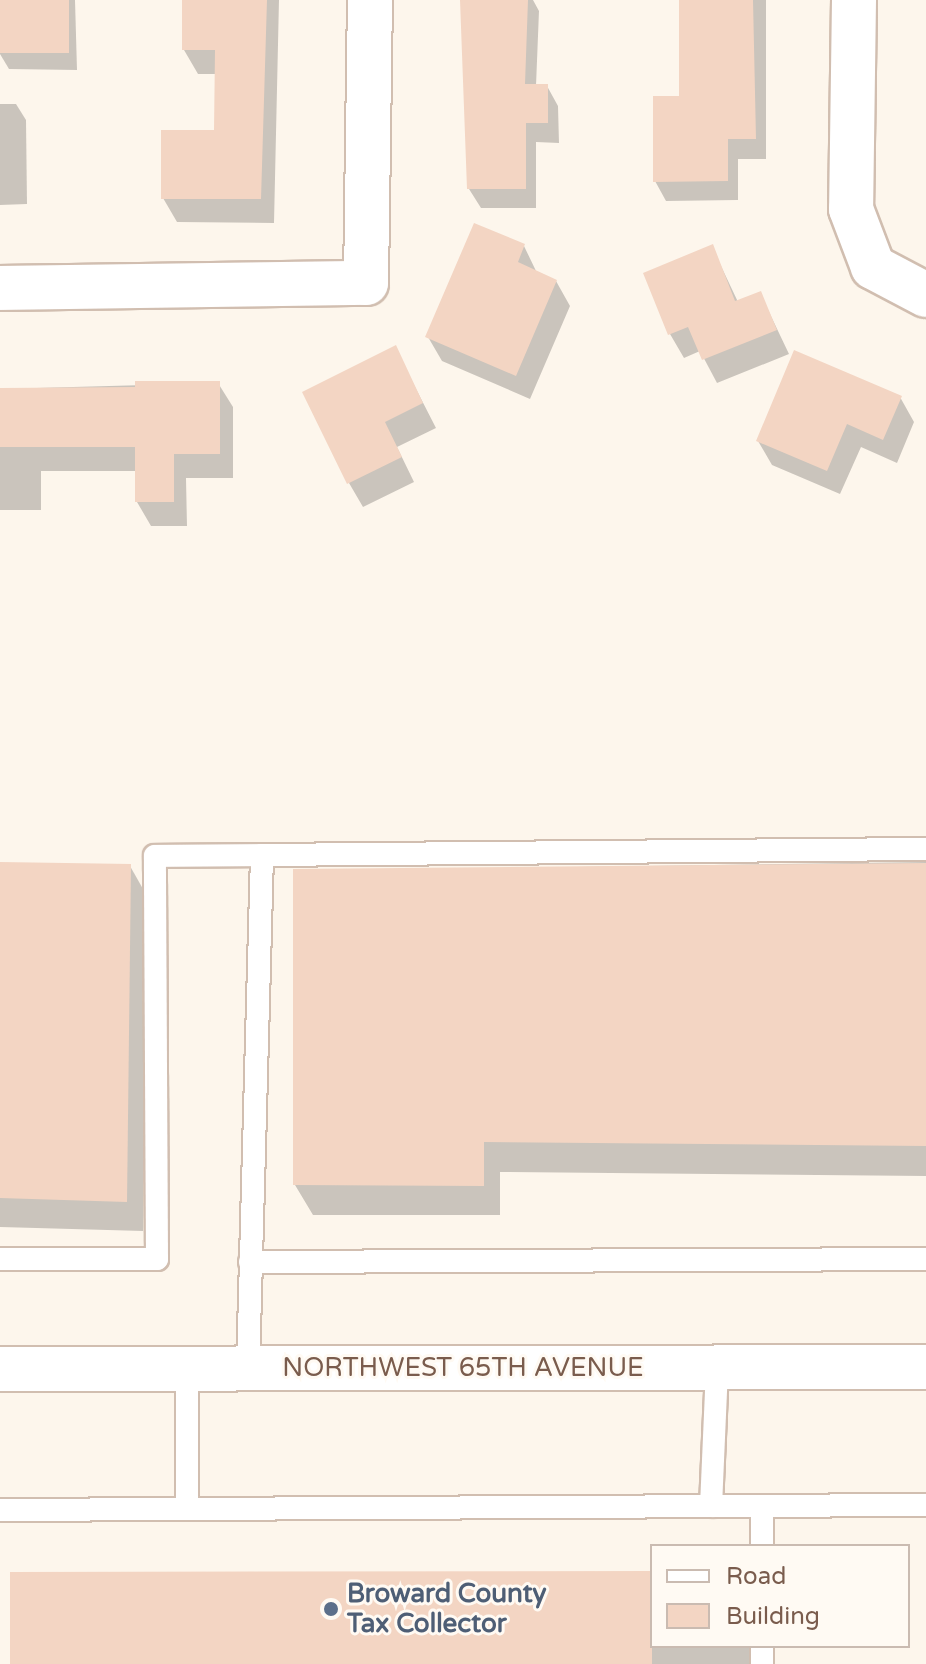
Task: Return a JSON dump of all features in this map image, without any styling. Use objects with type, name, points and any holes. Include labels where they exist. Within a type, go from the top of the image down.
[{"type":"street","points":[[0,288],[366,283],[370,0]]},
{"type":"street","points":[[854,0],[851,209],[873,267],[926,295]]},
{"type":"street","name":"NORTHWEST 65TH AVENUE","points":[[0,1369],[926,1367]]},
{"type":"lane","points":[[0,1259],[157,1259],[155,856],[926,849]]},
{"type":"lane","points":[[248,1368],[262,855]]},
{"type":"lane","points":[[250,1262],[926,1259]]},
{"type":"lane","points":[[711,1506],[717,1368]]},
{"type":"lane","points":[[187,1369],[187,1509]]},
{"type":"lane","points":[[0,1510],[926,1505]]},
{"type":"lane","points":[[762,1506],[762,1544]]},
{"type":"building","points":[[0,0],[69,0],[69,53],[0,53]]},
{"type":"building","points":[[182,0],[267,0],[261,199],[161,199],[161,130],[214,130],[215,50],[182,50]]},
{"type":"building","points":[[460,0],[528,0],[525,84],[548,84],[548,123],[526,123],[526,189],[467,189]]},
{"type":"building","points":[[679,0],[753,0],[756,139],[728,139],[728,181],[653,182],[653,96],[679,96]]},
{"type":"building","points":[[474,223],[525,244],[518,262],[557,280],[516,376],[425,337]]},
{"type":"building","points":[[713,244],[735,301],[761,291],[777,330],[702,360],[688,327],[668,335],[643,273]]},
{"type":"building","points":[[396,345],[423,403],[385,422],[402,457],[347,484],[302,392]]},
{"type":"building","points":[[794,350],[902,396],[883,440],[847,424],[827,471],[756,441]]},
{"type":"building","points":[[135,381],[220,381],[220,454],[174,454],[174,502],[135,502],[135,447],[0,447],[0,388],[135,387]]},
{"type":"building","points":[[0,862],[131,864],[127,1202],[0,1198]]},
{"type":"building","points":[[926,863],[926,1146],[484,1142],[484,1186],[293,1185],[293,869]]},
{"type":"building","name":"Broward County Tax Collector","points":[[650,1571],[652,1664],[10,1664],[10,1572]]},
{"type":"place","name":"Broward County Tax Collector","points":[[331,1609]]}]
